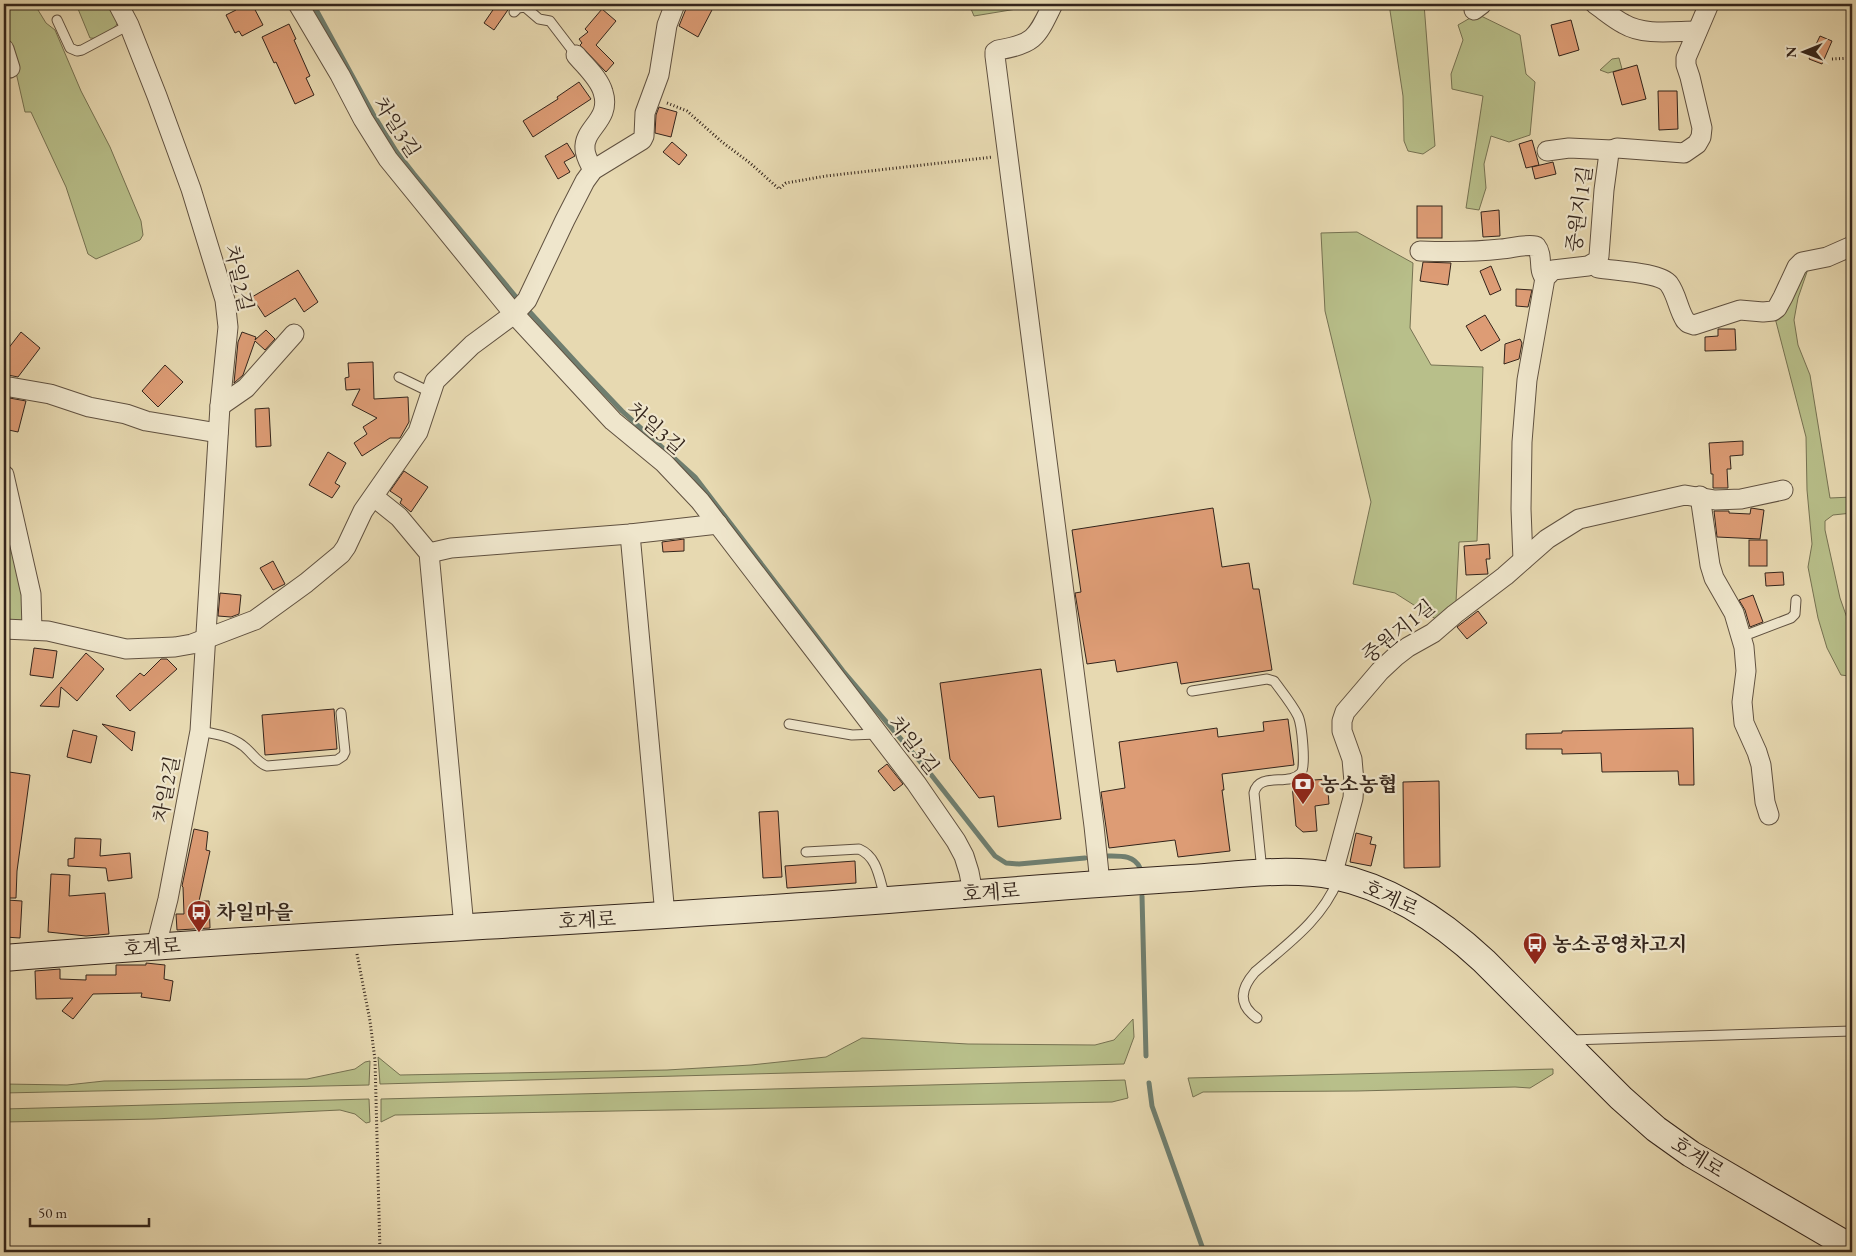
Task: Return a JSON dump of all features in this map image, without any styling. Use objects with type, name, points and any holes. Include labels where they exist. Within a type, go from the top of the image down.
[{"type":"street","name":"차일2길","points":[[118,4],[128,25],[191,189],[225,300],[228,328],[218,433],[200,730],[168,899],[156,946]]},
{"type":"street","name":"차일3길","points":[[298,4],[340,75],[363,119],[388,158],[514,314],[613,421],[664,463],[684,483],[718,524],[916,784],[956,841],[964,856],[973,893]]},
{"type":"street","points":[[4,629],[59,633],[126,649],[169,648],[192,644],[261,616],[328,566],[341,554],[363,511],[418,432],[435,381],[472,345],[514,314],[527,300],[565,220],[585,181],[593,170],[642,140],[644,136],[645,113],[652,99],[659,75],[667,25],[675,4]]},
{"type":"street","points":[[1053,4],[1041,27],[1028,42],[995,52],[1100,883]]},
{"type":"street","points":[[1595,4],[1623,24],[1632,28],[1697,31]]},
{"type":"street","name":"중원지1길","points":[[1545,278],[1553,270],[1594,264],[1597,261],[1609,153],[1612,150],[1617,148],[1684,153],[1697,144],[1701,137],[1700,117],[1686,65],[1686,58],[1709,4]]},
{"type":"street","points":[[4,49],[10,68]]},
{"type":"street","points":[[576,55],[599,82],[605,100],[600,119],[585,143],[584,150],[593,170]]},
{"type":"street","points":[[1547,151],[1569,148],[1612,150]]},
{"type":"street","points":[[1420,251],[1470,251],[1532,246],[1538,249],[1541,256],[1541,271],[1545,278],[1527,380],[1522,442],[1523,560]]},
{"type":"street","points":[[1594,264],[1598,268],[1652,276],[1666,281],[1674,292],[1685,320],[1694,325],[1740,310],[1772,311],[1777,308],[1783,297],[1796,267],[1806,261],[1827,256],[1852,246]]},
{"type":"street","points":[[220,406],[246,388],[294,334]]},
{"type":"street","points":[[4,386],[50,394],[89,407],[126,414],[146,421],[218,433]]},
{"type":"street","points":[[4,475],[31,594],[32,630]]},
{"type":"street","name":"중원지1길","points":[[1336,877],[1353,798],[1354,771],[1342,731],[1342,721],[1345,712],[1380,671],[1395,657],[1408,647],[1434,633],[1547,539],[1579,519],[1685,495],[1715,500],[1741,499],[1783,490]]},
{"type":"street","points":[[1700,496],[1710,565],[1714,578],[1734,612],[1746,659],[1742,707],[1744,723],[1759,758],[1769,815]]},
{"type":"street","points":[[374,497],[399,518],[429,553],[464,927]]},
{"type":"street","points":[[429,553],[452,548],[630,534],[718,524]]},
{"type":"street","points":[[630,534],[665,915]]},
{"type":"street","name":"호계로","points":[[4,958],[156,946],[886,900],[1100,883],[1262,874],[1306,873],[1336,877],[1369,886],[1431,917],[1464,942],[1621,1098],[1656,1130],[1691,1154],[1852,1248]]},
{"type":"lane","points":[[514,12],[518,8],[525,7],[540,19],[550,21],[576,55]]},
{"type":"lane","points":[[57,20],[70,48],[77,51],[128,25]]},
{"type":"lane","points":[[399,376],[430,392]]},
{"type":"lane","points":[[1741,637],[1791,618],[1795,614],[1796,600]]},
{"type":"lane","points":[[1192,691],[1267,679],[1274,681],[1299,717],[1304,765],[1302,772],[1296,777],[1264,782],[1255,787],[1262,874]]},
{"type":"lane","points":[[200,730],[240,743],[267,766],[337,760],[345,752],[341,713]]},
{"type":"lane","points":[[789,724],[852,735],[877,734]]},
{"type":"lane","points":[[806,852],[859,849],[866,852],[874,861],[886,900]]},
{"type":"lane","points":[[1257,1018],[1246,1008],[1244,989],[1247,981],[1315,919],[1325,906],[1336,877]]},
{"type":"lane","points":[[1564,1040],[1852,1031]]},
{"type":"path","points":[[1832,59],[1852,58]]},
{"type":"path","points":[[652,99],[687,110],[722,142],[750,162],[779,189],[786,183],[826,176],[1007,155]]},
{"type":"path","points":[[354,934],[370,1021],[374,1060],[380,1252]]},
{"type":"green space","points":[[10,4],[37,4],[38,10],[46,23],[55,30],[81,91],[110,147],[141,221],[143,235],[140,240],[96,259],[88,254],[66,187],[31,112],[25,112],[4,32],[4,18],[9,13]]},
{"type":"green space","points":[[76,4],[108,4],[114,11],[118,22],[106,34],[98,38],[90,38]]},
{"type":"green space","points":[[969,4],[1047,4],[974,16]]},
{"type":"green space","points":[[1389,4],[1424,4],[1435,146],[1423,154],[1408,151],[1404,141],[1403,96]]},
{"type":"green space","points":[[1477,14],[1520,35],[1526,74],[1535,82],[1530,135],[1509,142],[1491,136],[1484,164],[1486,188],[1479,210],[1466,208],[1483,96],[1452,89],[1451,74],[1463,40],[1458,25]]},
{"type":"green space","points":[[1619,58],[1622,69],[1608,73],[1600,70],[1612,59]]},
{"type":"green space","points":[[1357,232],[1413,263],[1410,328],[1431,365],[1483,367],[1477,541],[1459,542],[1456,602],[1439,621],[1395,593],[1353,584],[1371,502],[1325,311],[1321,233]]},
{"type":"green space","points":[[1809,266],[1798,298],[1794,320],[1798,345],[1810,375],[1830,498],[1852,497],[1852,513],[1833,515],[1825,521],[1825,530],[1840,598],[1852,632],[1852,674],[1849,676],[1841,675],[1827,648],[1818,618],[1808,567],[1812,544],[1807,490],[1806,437],[1774,314]]},
{"type":"green space","points":[[4,492],[29,623],[4,626]]},
{"type":"green space","points":[[1133,1019],[1134,1037],[1124,1064],[380,1084],[378,1057],[400,1075],[667,1070],[751,1065],[826,1057],[862,1038],[968,1044],[1095,1045],[1114,1040]]},
{"type":"green space","points":[[370,1061],[369,1085],[4,1093],[4,1084],[67,1085],[104,1081],[307,1079],[355,1069]]},
{"type":"green space","points":[[1553,1069],[1553,1074],[1530,1088],[1203,1092],[1193,1097],[1188,1078]]},
{"type":"green space","points":[[1125,1080],[1128,1098],[1112,1102],[395,1115],[381,1122],[381,1099]]},
{"type":"green space","points":[[369,1099],[370,1122],[366,1123],[355,1114],[340,1110],[154,1119],[4,1122],[4,1109]]},
{"type":"building","points":[[232,4],[252,4],[263,25],[242,36],[239,31],[235,33],[226,15],[236,10]]},
{"type":"building","points":[[497,4],[512,4],[494,30],[484,23]]},
{"type":"building","points":[[688,4],[706,4],[713,8],[698,37],[679,26]]},
{"type":"building","points":[[602,9],[616,21],[596,45],[614,63],[606,72],[580,45],[582,43],[579,39],[588,32],[585,29]]},
{"type":"building","points":[[1571,20],[1579,50],[1559,56],[1551,25]]},
{"type":"building","points":[[289,24],[310,76],[306,78],[314,95],[295,104],[276,62],[274,63],[262,37]]},
{"type":"building","points":[[1820,36],[1832,41],[1822,64],[1809,59]]},
{"type":"building","points":[[1637,65],[1646,99],[1622,105],[1613,72]]},
{"type":"building","points":[[579,82],[591,99],[533,137],[523,121],[558,99],[557,97]]},
{"type":"building","points":[[1658,91],[1677,91],[1678,129],[1659,130]]},
{"type":"building","points":[[659,107],[677,112],[671,137],[655,133],[656,115]]},
{"type":"building","points":[[1532,140],[1539,165],[1526,168],[1519,144]]},
{"type":"building","points":[[672,142],[687,155],[679,165],[663,152]]},
{"type":"building","points":[[567,143],[575,156],[564,162],[570,172],[558,179],[545,156]]},
{"type":"building","points":[[1553,162],[1556,174],[1535,179],[1532,167]]},
{"type":"building","points":[[1417,206],[1442,206],[1442,238],[1417,238]]},
{"type":"building","points":[[1499,210],[1500,236],[1483,237],[1481,212]]},
{"type":"building","points":[[1423,262],[1451,263],[1448,285],[1420,281]]},
{"type":"building","points":[[1491,266],[1501,290],[1490,295],[1480,271]]},
{"type":"building","points":[[298,270],[318,302],[304,312],[295,298],[265,317],[252,297]]},
{"type":"building","points":[[1516,289],[1532,290],[1528,307],[1516,306]]},
{"type":"building","points":[[1485,315],[1500,340],[1481,351],[1466,326]]},
{"type":"building","points":[[1718,329],[1735,329],[1736,350],[1705,351],[1705,337],[1718,336]]},
{"type":"building","points":[[266,330],[275,339],[265,350],[255,341],[243,375],[234,383],[238,342],[242,332],[256,337],[255,340]]},
{"type":"building","points":[[21,332],[40,348],[18,377],[8,375],[4,371],[4,354]]},
{"type":"building","points":[[1520,339],[1522,343],[1519,359],[1504,364],[1505,344]]},
{"type":"building","points":[[373,362],[374,399],[408,397],[409,422],[400,438],[390,438],[362,456],[354,443],[367,434],[363,427],[377,418],[352,405],[360,389],[346,390],[345,378],[349,377],[348,363]]},
{"type":"building","points":[[165,365],[183,382],[158,407],[142,391]]},
{"type":"building","points":[[4,397],[26,401],[18,432],[4,429]]},
{"type":"building","points":[[269,408],[271,446],[256,447],[255,409]]},
{"type":"building","points":[[1743,441],[1743,455],[1730,456],[1731,469],[1727,469],[1728,488],[1713,488],[1709,443]]},
{"type":"building","points":[[328,452],[346,463],[335,483],[340,486],[332,498],[309,485]]},
{"type":"building","points":[[404,471],[428,487],[411,512],[400,503],[402,499],[390,491]]},
{"type":"building","points":[[1213,508],[1222,567],[1249,563],[1253,589],[1259,589],[1272,670],[1181,684],[1177,662],[1117,672],[1115,660],[1087,664],[1075,593],[1081,592],[1072,530]]},
{"type":"building","points":[[1751,508],[1764,510],[1760,539],[1717,537],[1714,511],[1750,514]]},
{"type":"building","points":[[684,539],[684,551],[663,552],[662,542]]},
{"type":"building","points":[[1749,540],[1767,540],[1767,566],[1749,566]]},
{"type":"building","points":[[1489,544],[1490,559],[1486,559],[1488,574],[1466,575],[1464,546]]},
{"type":"building","points":[[273,561],[285,584],[273,590],[260,568]]},
{"type":"building","points":[[1783,572],[1784,585],[1766,586],[1765,573]]},
{"type":"building","points":[[220,593],[241,595],[239,614],[231,617],[218,616]]},
{"type":"building","points":[[1753,595],[1763,622],[1750,627],[1745,610],[1739,600]]},
{"type":"building","points":[[1478,611],[1487,623],[1467,639],[1457,627]]},
{"type":"building","points":[[34,648],[57,651],[53,678],[30,675]]},
{"type":"building","points":[[86,653],[104,669],[77,701],[61,687],[59,707],[40,706]]},
{"type":"building","points":[[161,659],[167,659],[177,669],[130,711],[116,696],[140,673],[144,676]]},
{"type":"building","points":[[1041,669],[1061,819],[998,827],[994,796],[979,798],[950,759],[940,683]]},
{"type":"building","points":[[334,709],[337,749],[265,755],[262,715]]},
{"type":"building","points":[[1288,719],[1294,765],[1222,774],[1224,790],[1222,790],[1230,851],[1178,857],[1175,840],[1109,848],[1101,792],[1125,788],[1119,742],[1217,728],[1218,737],[1264,731],[1263,722]]},
{"type":"building","points":[[102,724],[135,732],[132,751]]},
{"type":"building","points":[[1693,728],[1694,785],[1679,785],[1678,771],[1602,772],[1601,753],[1562,754],[1562,749],[1526,749],[1526,734],[1562,733],[1562,731]]},
{"type":"building","points":[[73,730],[97,736],[91,763],[67,757]]},
{"type":"building","points":[[887,764],[903,784],[894,791],[878,771]]},
{"type":"building","points":[[9,772],[30,775],[17,871],[16,898],[4,898],[4,808]]},
{"type":"building","points":[[1327,779],[1329,804],[1315,806],[1317,831],[1303,832],[1296,826],[1292,785],[1301,781]]},
{"type":"building","points":[[1439,781],[1440,867],[1404,868],[1403,782]]},
{"type":"building","points":[[778,811],[782,877],[763,878],[759,812]]},
{"type":"building","points":[[194,829],[208,832],[206,850],[210,851],[199,901],[209,901],[210,928],[177,930],[176,914],[184,914],[182,886]]},
{"type":"building","points":[[1356,833],[1372,837],[1370,844],[1376,845],[1371,866],[1350,862]]},
{"type":"building","points":[[75,838],[101,839],[100,856],[130,853],[132,878],[108,881],[106,868],[68,866],[68,859],[74,858]]},
{"type":"building","points":[[855,861],[856,883],[787,888],[785,866]]},
{"type":"building","points":[[51,874],[70,875],[69,896],[105,893],[109,934],[86,936],[48,932]]},
{"type":"building","points":[[7,900],[22,901],[20,938],[5,937]]},
{"type":"building","points":[[146,963],[165,965],[164,979],[173,981],[170,1001],[141,997],[142,993],[93,994],[73,1019],[62,1011],[73,998],[36,999],[35,971],[60,969],[60,979],[86,980],[86,975],[116,975],[116,965],[146,965]]},
{"type":"waterway","points":[[313,4],[373,114],[396,151],[414,174],[516,297],[582,369],[622,411],[695,477],[843,671],[929,772],[995,856],[1006,863],[1019,864],[1085,858]]},
{"type":"waterway","points":[[1108,856],[1131,858],[1140,868]]},
{"type":"waterway","points":[[1142,896],[1146,1056]]},
{"type":"waterway","points":[[1149,1083],[1152,1106],[1204,1252]]},
{"type":"place","name":"농소농협","points":[[1303,805]]},
{"type":"place","name":"차일마을","points":[[199,933]]},
{"type":"place","name":"농소공영차고지","points":[[1535,965]]}]
